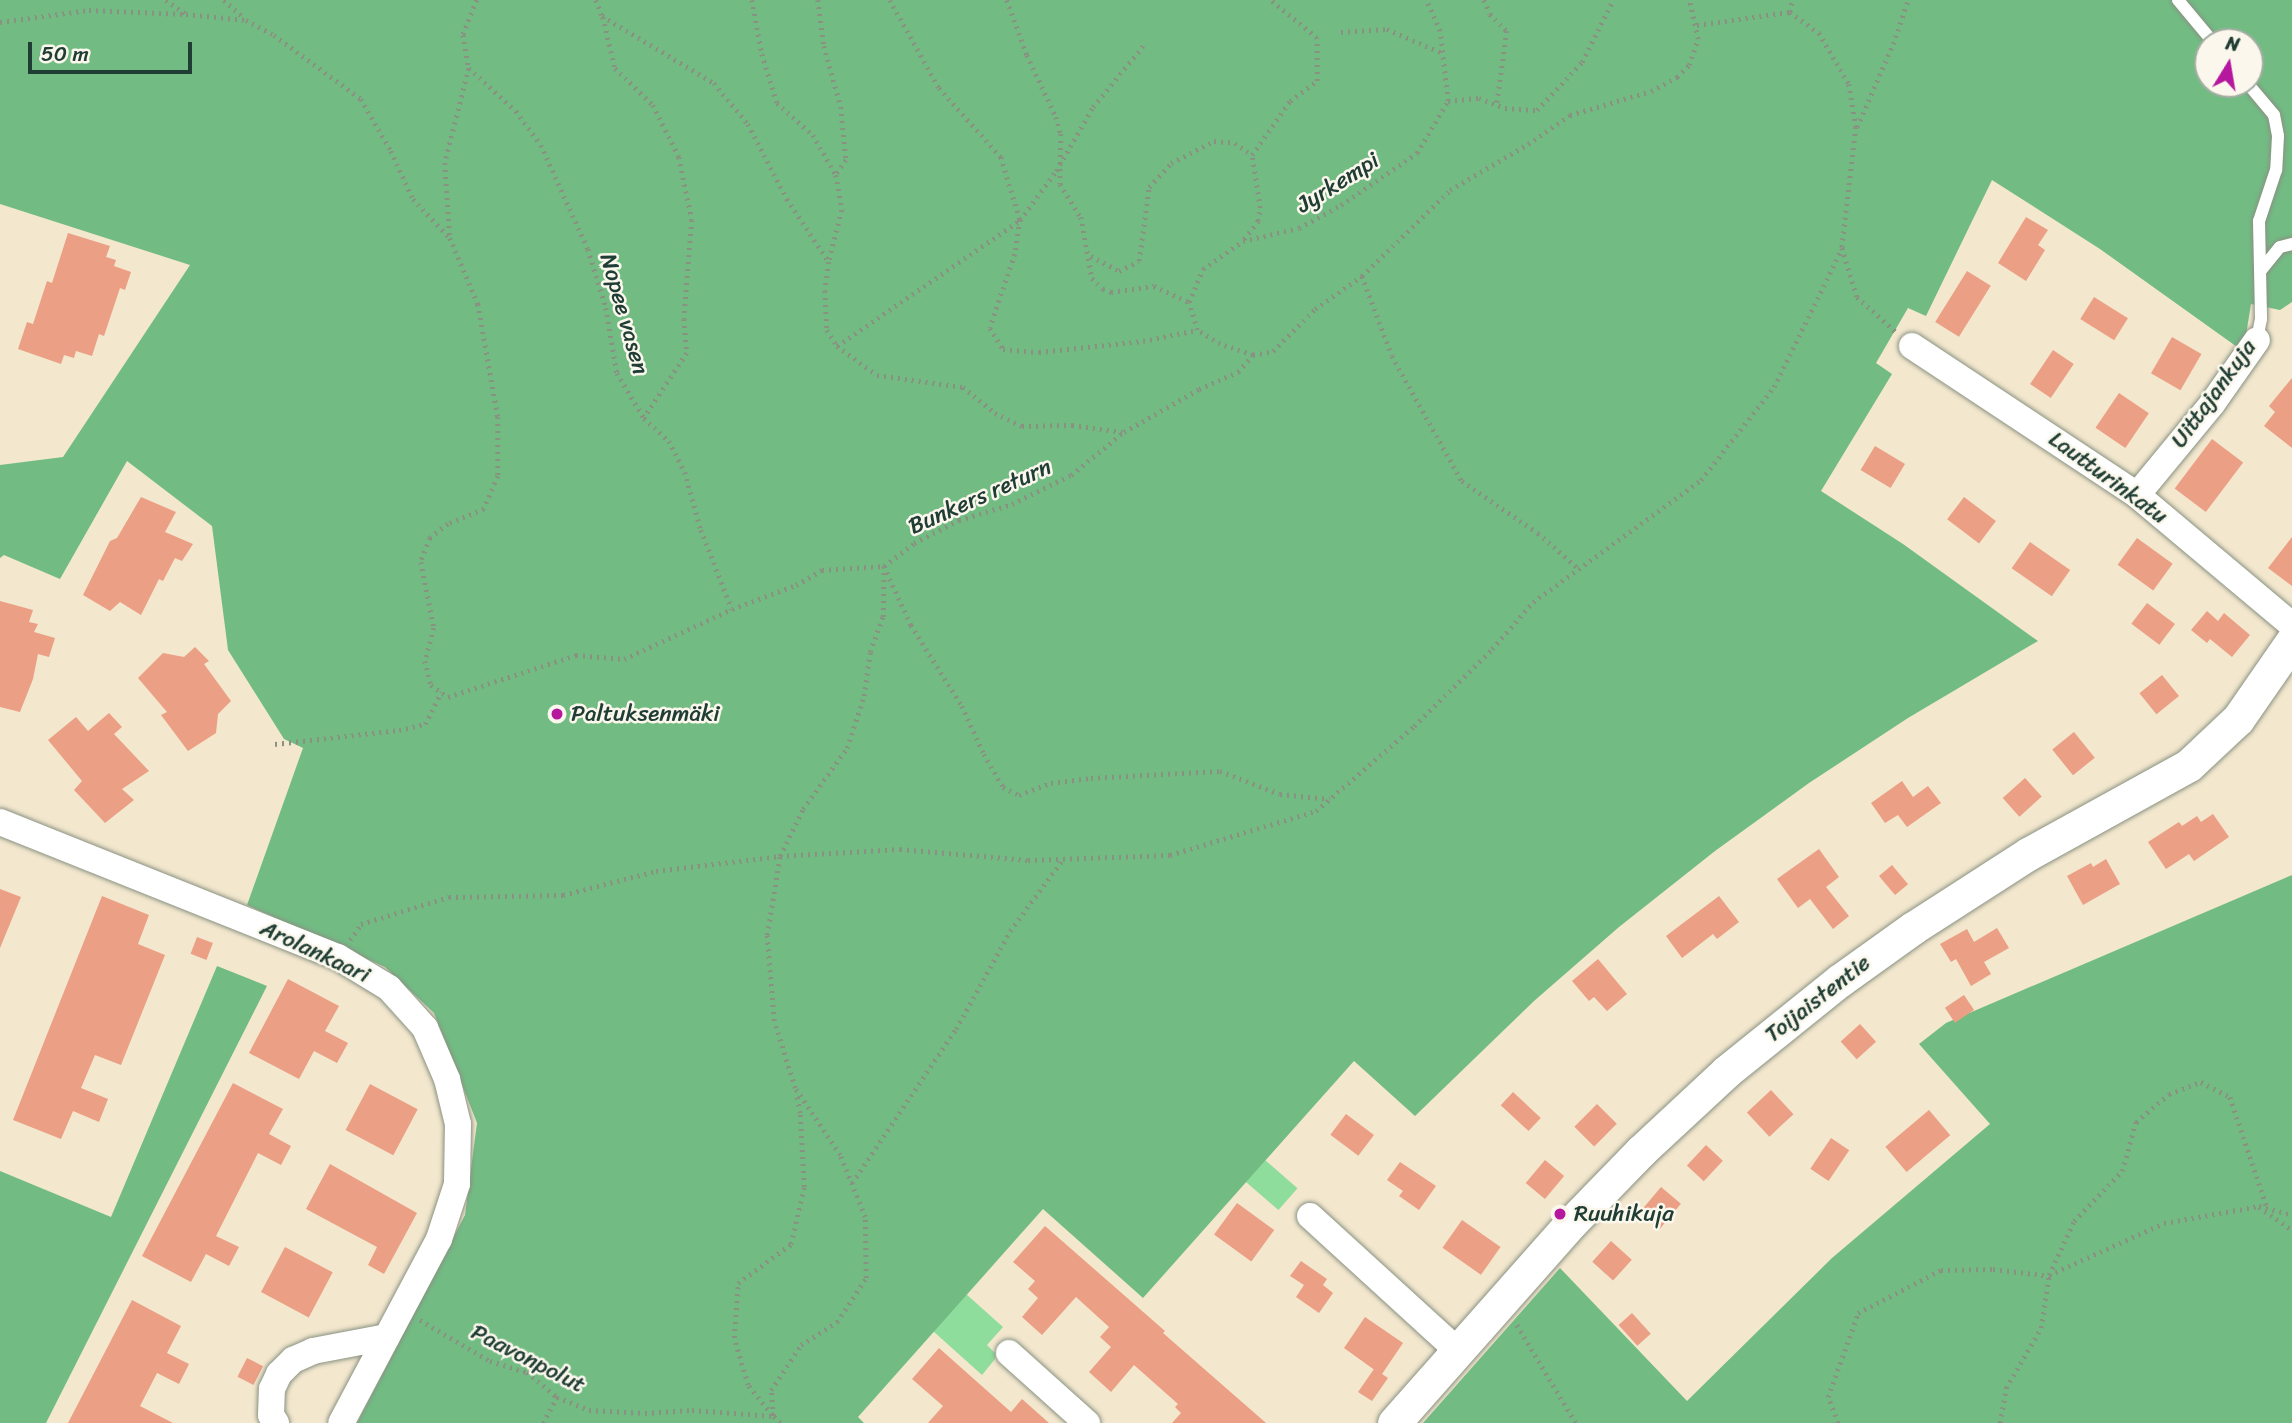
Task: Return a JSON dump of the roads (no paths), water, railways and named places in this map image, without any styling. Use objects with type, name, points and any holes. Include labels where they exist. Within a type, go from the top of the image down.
[{"type":"street","name":"Uittajankuja","points":[[2137,495],[2212,404],[2257,340]]},
{"type":"street","name":"Lautturinkatu","points":[[1912,346],[2137,495],[2292,625]]},
{"type":"street","name":"Toijaistentie","points":[[1394,1423],[1614,1179],[1727,1071],[1839,981],[1924,920],[2016,861],[2170,777],[2197,759],[2238,719],[2292,640]]},
{"type":"street","name":"Arolankaari","points":[[0,822],[338,957],[389,988],[425,1028],[447,1079],[458,1124],[457,1184],[451,1209],[402,1309],[341,1423]]},
{"type":"street","points":[[1310,1216],[1457,1350]]},
{"type":"street","points":[[276,1423],[271,1415],[272,1389],[279,1374],[293,1360],[313,1352],[387,1337]]},
{"type":"street","points":[[1009,1353],[1087,1423]]},
{"type":"lane","points":[[2178,0],[2201,28]]},
{"type":"lane","name":"Uittajankuja","points":[[2257,340],[2261,319],[2262,269],[2259,221],[2276,170],[2278,136],[2274,114],[2260,98]]},
{"type":"lane","points":[[2262,269],[2280,247],[2292,244]]},
{"type":"place","name":"Paltuksenmäki","points":[[557,714]]},
{"type":"place","name":"Ruuhikuja","points":[[1560,1214]]}]
